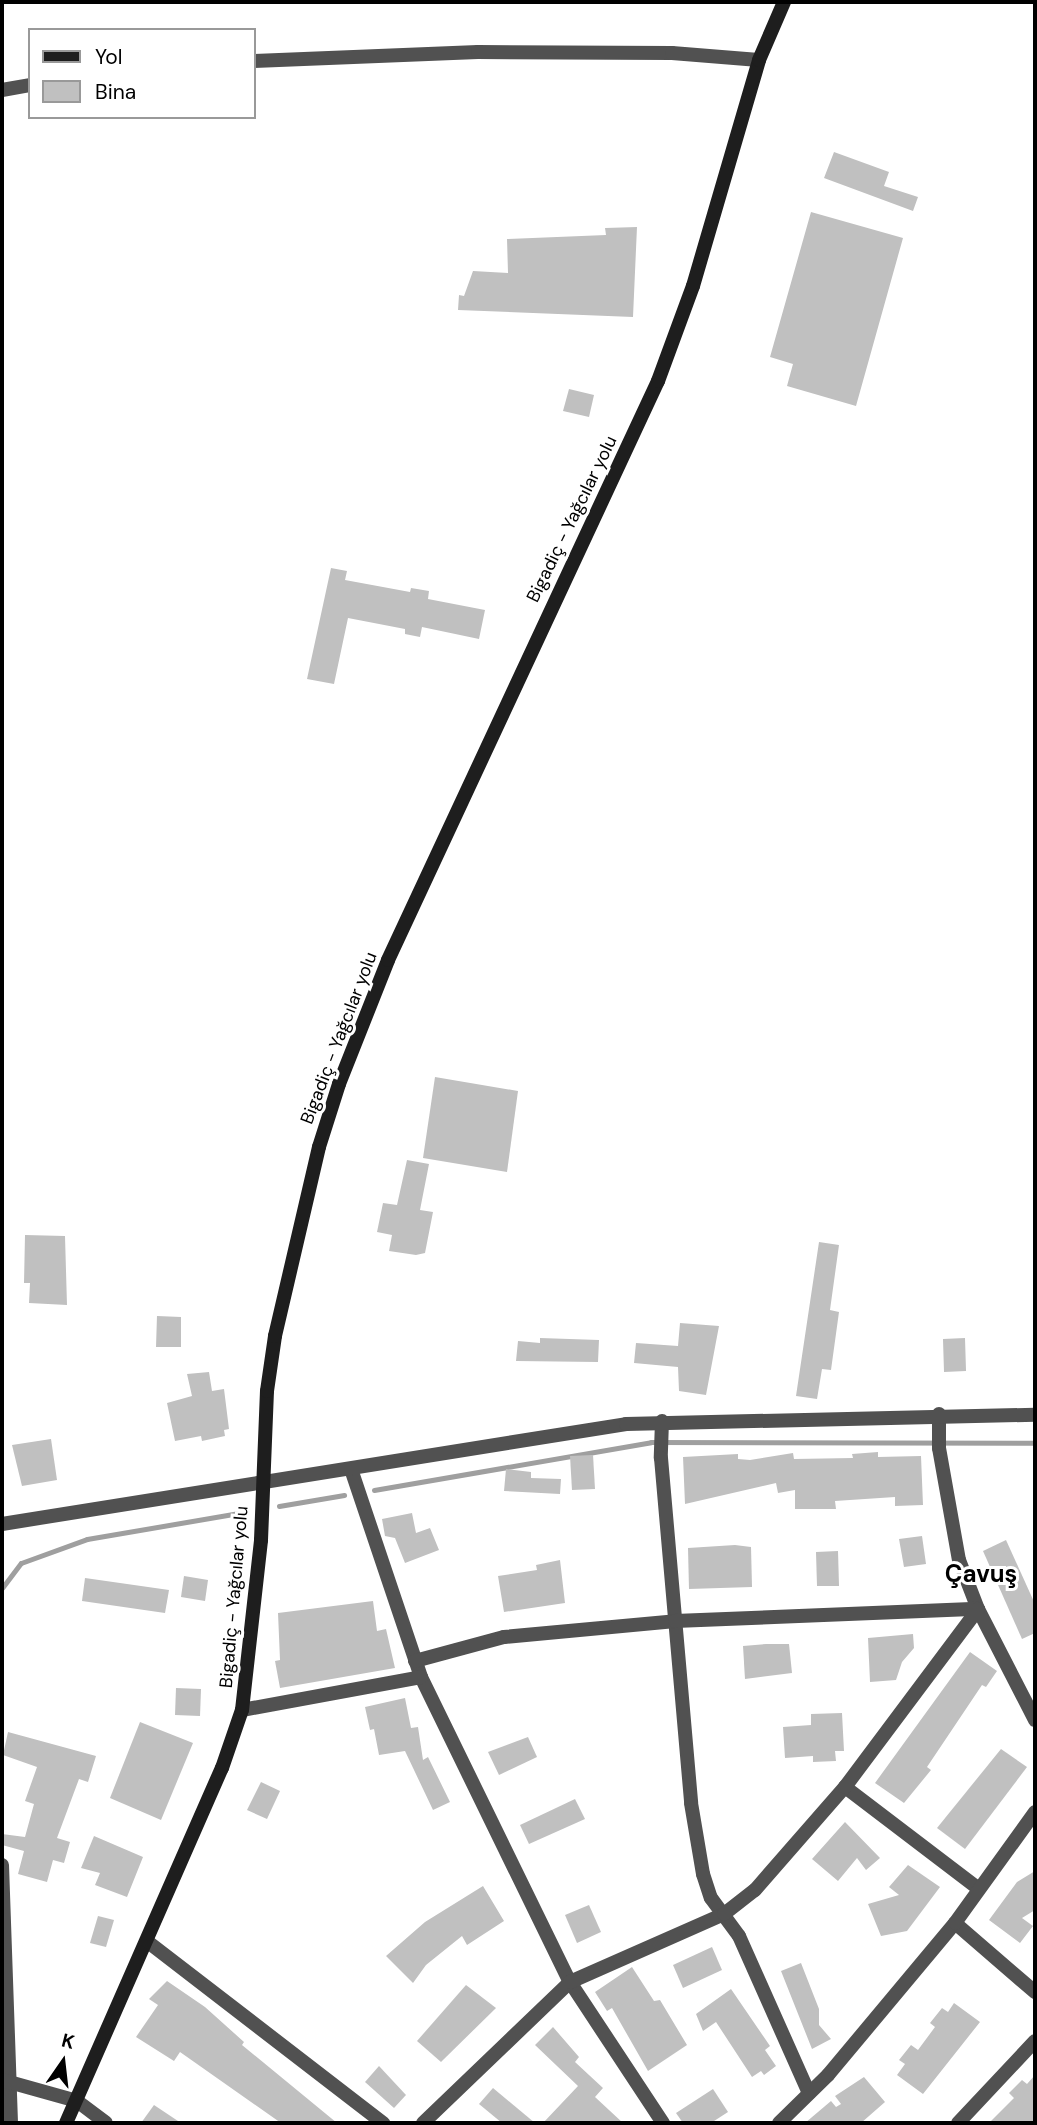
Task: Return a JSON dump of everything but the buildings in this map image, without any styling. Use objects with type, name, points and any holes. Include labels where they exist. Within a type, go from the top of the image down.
[{"type":"main road","name":"Bigadiç - Yağcılar yolu","points":[[66,2123],[148,1942],[242,1710],[275,1336],[319,1147],[339,1084],[388,960],[658,381],[692,286],[759,60],[783,2]]},
{"type":"street","points":[[256,61],[478,52],[672,52],[759,60]]},
{"type":"street","points":[[2,90],[28,85]]},
{"type":"street","points":[[2,1524],[351,1469],[662,1426],[939,1421],[1035,1415]]},
{"type":"street","points":[[939,1421],[939,1448],[956,1546],[978,1609],[1035,1720]]},
{"type":"street","points":[[662,1426],[661,1458],[693,1815],[706,1884],[724,1914],[809,2093]]},
{"type":"street","points":[[351,1469],[421,1677],[570,1982],[663,2123]]},
{"type":"street","points":[[415,1661],[504,1637],[675,1621],[978,1609]]},
{"type":"street","points":[[423,2123],[570,1982],[724,1914],[755,1890],[845,1787],[978,1609]]},
{"type":"street","points":[[242,1710],[421,1677]]},
{"type":"street","points":[[845,1787],[979,1889]]},
{"type":"street","points":[[779,2123],[809,2093],[955,1923],[1030,1827],[1035,1812]]},
{"type":"street","points":[[2,1866],[5,2081],[11,2123]]},
{"type":"street","points":[[955,1923],[1035,1993]]},
{"type":"street","points":[[148,1942],[383,2123]]},
{"type":"street","points":[[958,2123],[1035,2041]]},
{"type":"street","points":[[5,2081],[77,2101],[106,2123]]},
{"type":"waterway","points":[[374,1490],[651,1442],[1035,1443]]},
{"type":"waterway","points":[[279,1506],[344,1495]]},
{"type":"waterway","points":[[2,1588],[21,1563],[87,1539],[245,1512]]},
{"type":"district","name":"Çavuş","points":[[981,1574]]}]
